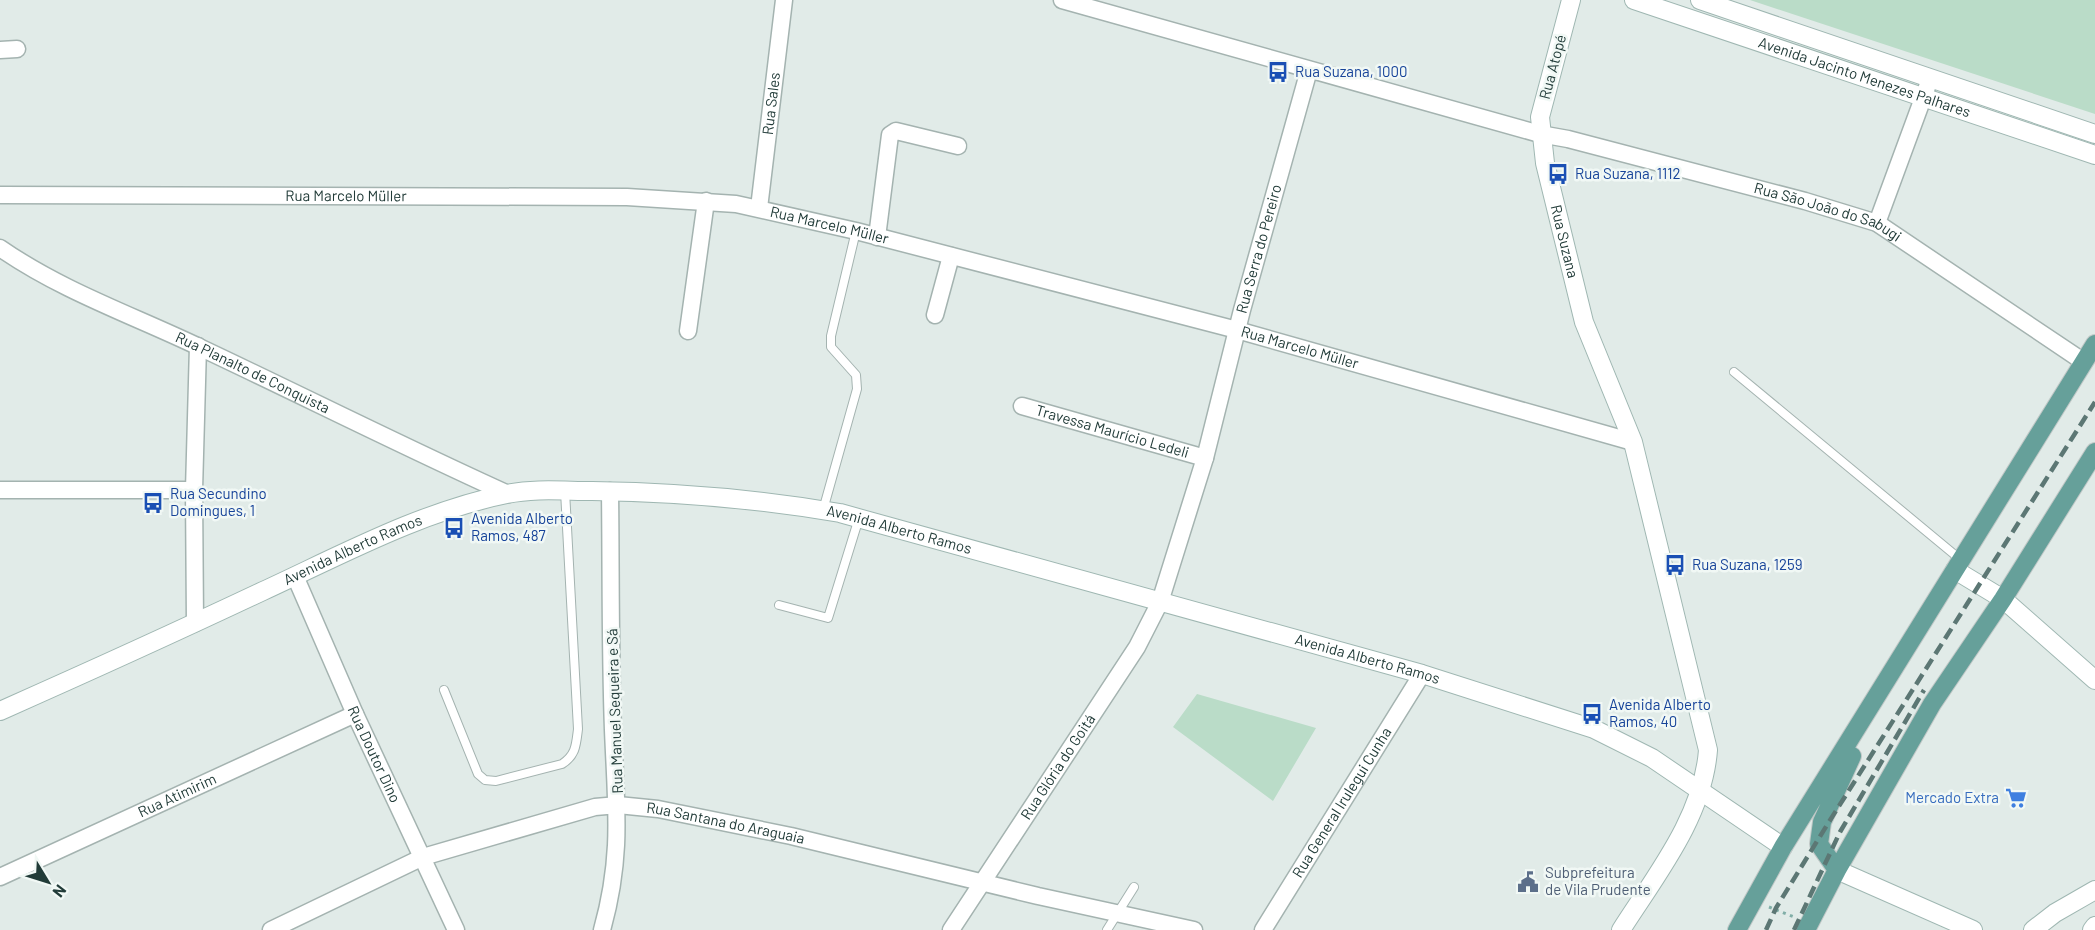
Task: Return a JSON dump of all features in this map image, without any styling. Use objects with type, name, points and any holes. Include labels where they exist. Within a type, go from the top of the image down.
[{"type":"main road","name":"Rua Atopé","points":[[1540,134],[1540,117],[1571,0]]},
{"type":"main road","name":"Avenida Jacinto Menezes Palhares","points":[[1634,0],[2095,155]]},
{"type":"main road","name":"Avenida Jacinto Menezes Palhares","points":[[1700,0],[2095,134]]},
{"type":"main road","name":"Rua Suzana","points":[[1540,134],[1584,322],[1633,442],[1708,750],[1702,789],[1684,827],[1621,930]]},
{"type":"main road","points":[[1737,930],[1783,847],[2095,344]]},
{"type":"main road","points":[[1808,927],[1837,870],[1932,704],[2090,474],[2095,452]]},
{"type":"main road","name":"Avenida Alberto Ramos","points":[[0,711],[296,576],[457,507],[508,494],[565,491],[610,491],[728,498],[823,510],[859,518],[1422,674],[1594,729],[1652,758],[1702,789],[1783,847]]},
{"type":"main road","points":[[1958,565],[2003,598],[2095,680]]},
{"type":"main road","points":[[1887,681],[1822,822],[1819,844],[1837,870],[1973,930]]},
{"type":"main road","points":[[2033,930],[2055,913],[2095,890]]},
{"type":"main road","points":[[2092,930],[2095,926]]},
{"type":"street","name":"Rua Sales","points":[[759,208],[784,0]]},
{"type":"street","points":[[1062,0],[1540,134]]},
{"type":"street","name":"Rua Serra do Pereiro","points":[[1160,602],[1205,458],[1237,330],[1309,70]]},
{"type":"street","points":[[1877,223],[1929,78]]},
{"type":"street","points":[[877,237],[890,135],[896,131],[905,132],[957,146]]},
{"type":"street","name":"Rua São João do Sabugi","points":[[1540,134],[1568,139],[1782,195],[1877,223],[2084,362]]},
{"type":"street","name":"Rua Marcelo Müller","points":[[0,195],[627,197],[706,201],[759,208],[1237,330],[1633,442]]},
{"type":"street","points":[[688,331],[706,201]]},
{"type":"street","name":"Rua Planalto de Conquista","points":[[0,248],[70,290],[198,346],[404,447],[508,494]]},
{"type":"street","points":[[935,315],[951,256]]},
{"type":"street","points":[[195,624],[194,490],[198,346]]},
{"type":"street","name":"Travessa Maurício Ledeli","points":[[1022,406],[1205,458]]},
{"type":"street","points":[[0,490],[194,490]]},
{"type":"street","name":"Rua Manuel Sequeira e Sá","points":[[602,930],[615,870],[618,805],[613,731],[610,491]]},
{"type":"street","name":"Rua Doutor Dino","points":[[296,576],[355,714],[456,930]]},
{"type":"street","name":"Rua Glória do Goitá","points":[[951,930],[1137,647],[1160,602]]},
{"type":"street","name":"Rua General Irulegui Cunha","points":[[1263,930],[1422,674]]},
{"type":"street","name":"Rua Atimirim","points":[[0,878],[355,714]]},
{"type":"street","name":"Rua Santana do Araguaia","points":[[271,930],[423,857],[595,807],[618,805],[658,809],[790,836],[983,883],[1194,930]]},
{"type":"lane","points":[[823,510],[857,389],[856,375],[831,348],[831,336],[856,231]]},
{"type":"lane","points":[[1734,372],[1958,565]]},
{"type":"lane","points":[[444,690],[478,774],[485,780],[496,781],[562,764],[571,758],[575,750],[578,729],[565,491]]},
{"type":"lane","points":[[778,605],[828,618],[859,518]]},
{"type":"lane","points":[[1107,930],[1134,887]]},
{"type":"path","points":[[1752,900],[1808,927]]},
{"type":"green space","points":[[1750,0],[2095,0],[2095,114]]},
{"type":"green space","points":[[1197,694],[1316,728],[1273,801],[1173,727]]},
{"type":"railway","points":[[1766,930],[1776,908],[1827,825],[2095,402]]},
{"type":"railway","points":[[1794,930],[1840,832],[1924,690]]},
{"type":"place","name":"Rua Suzana, 1000","points":[[1278,72]]},
{"type":"place","name":"Rua Suzana, 1112","points":[[1558,174]]},
{"type":"place","name":"Rua Secundino Domingues, 1","points":[[153,503]]},
{"type":"place","name":"Avenida Alberto Ramos, 487","points":[[454,528]]},
{"type":"place","name":"Rua Suzana, 1259","points":[[1675,565]]},
{"type":"place","name":"Avenida Alberto Ramos, 40","points":[[1592,714]]},
{"type":"place","name":"Mercado Extra","points":[[2016,798]]},
{"type":"place","name":"Subprefeitura de Vila Prudente","points":[[1528,882]]}]
